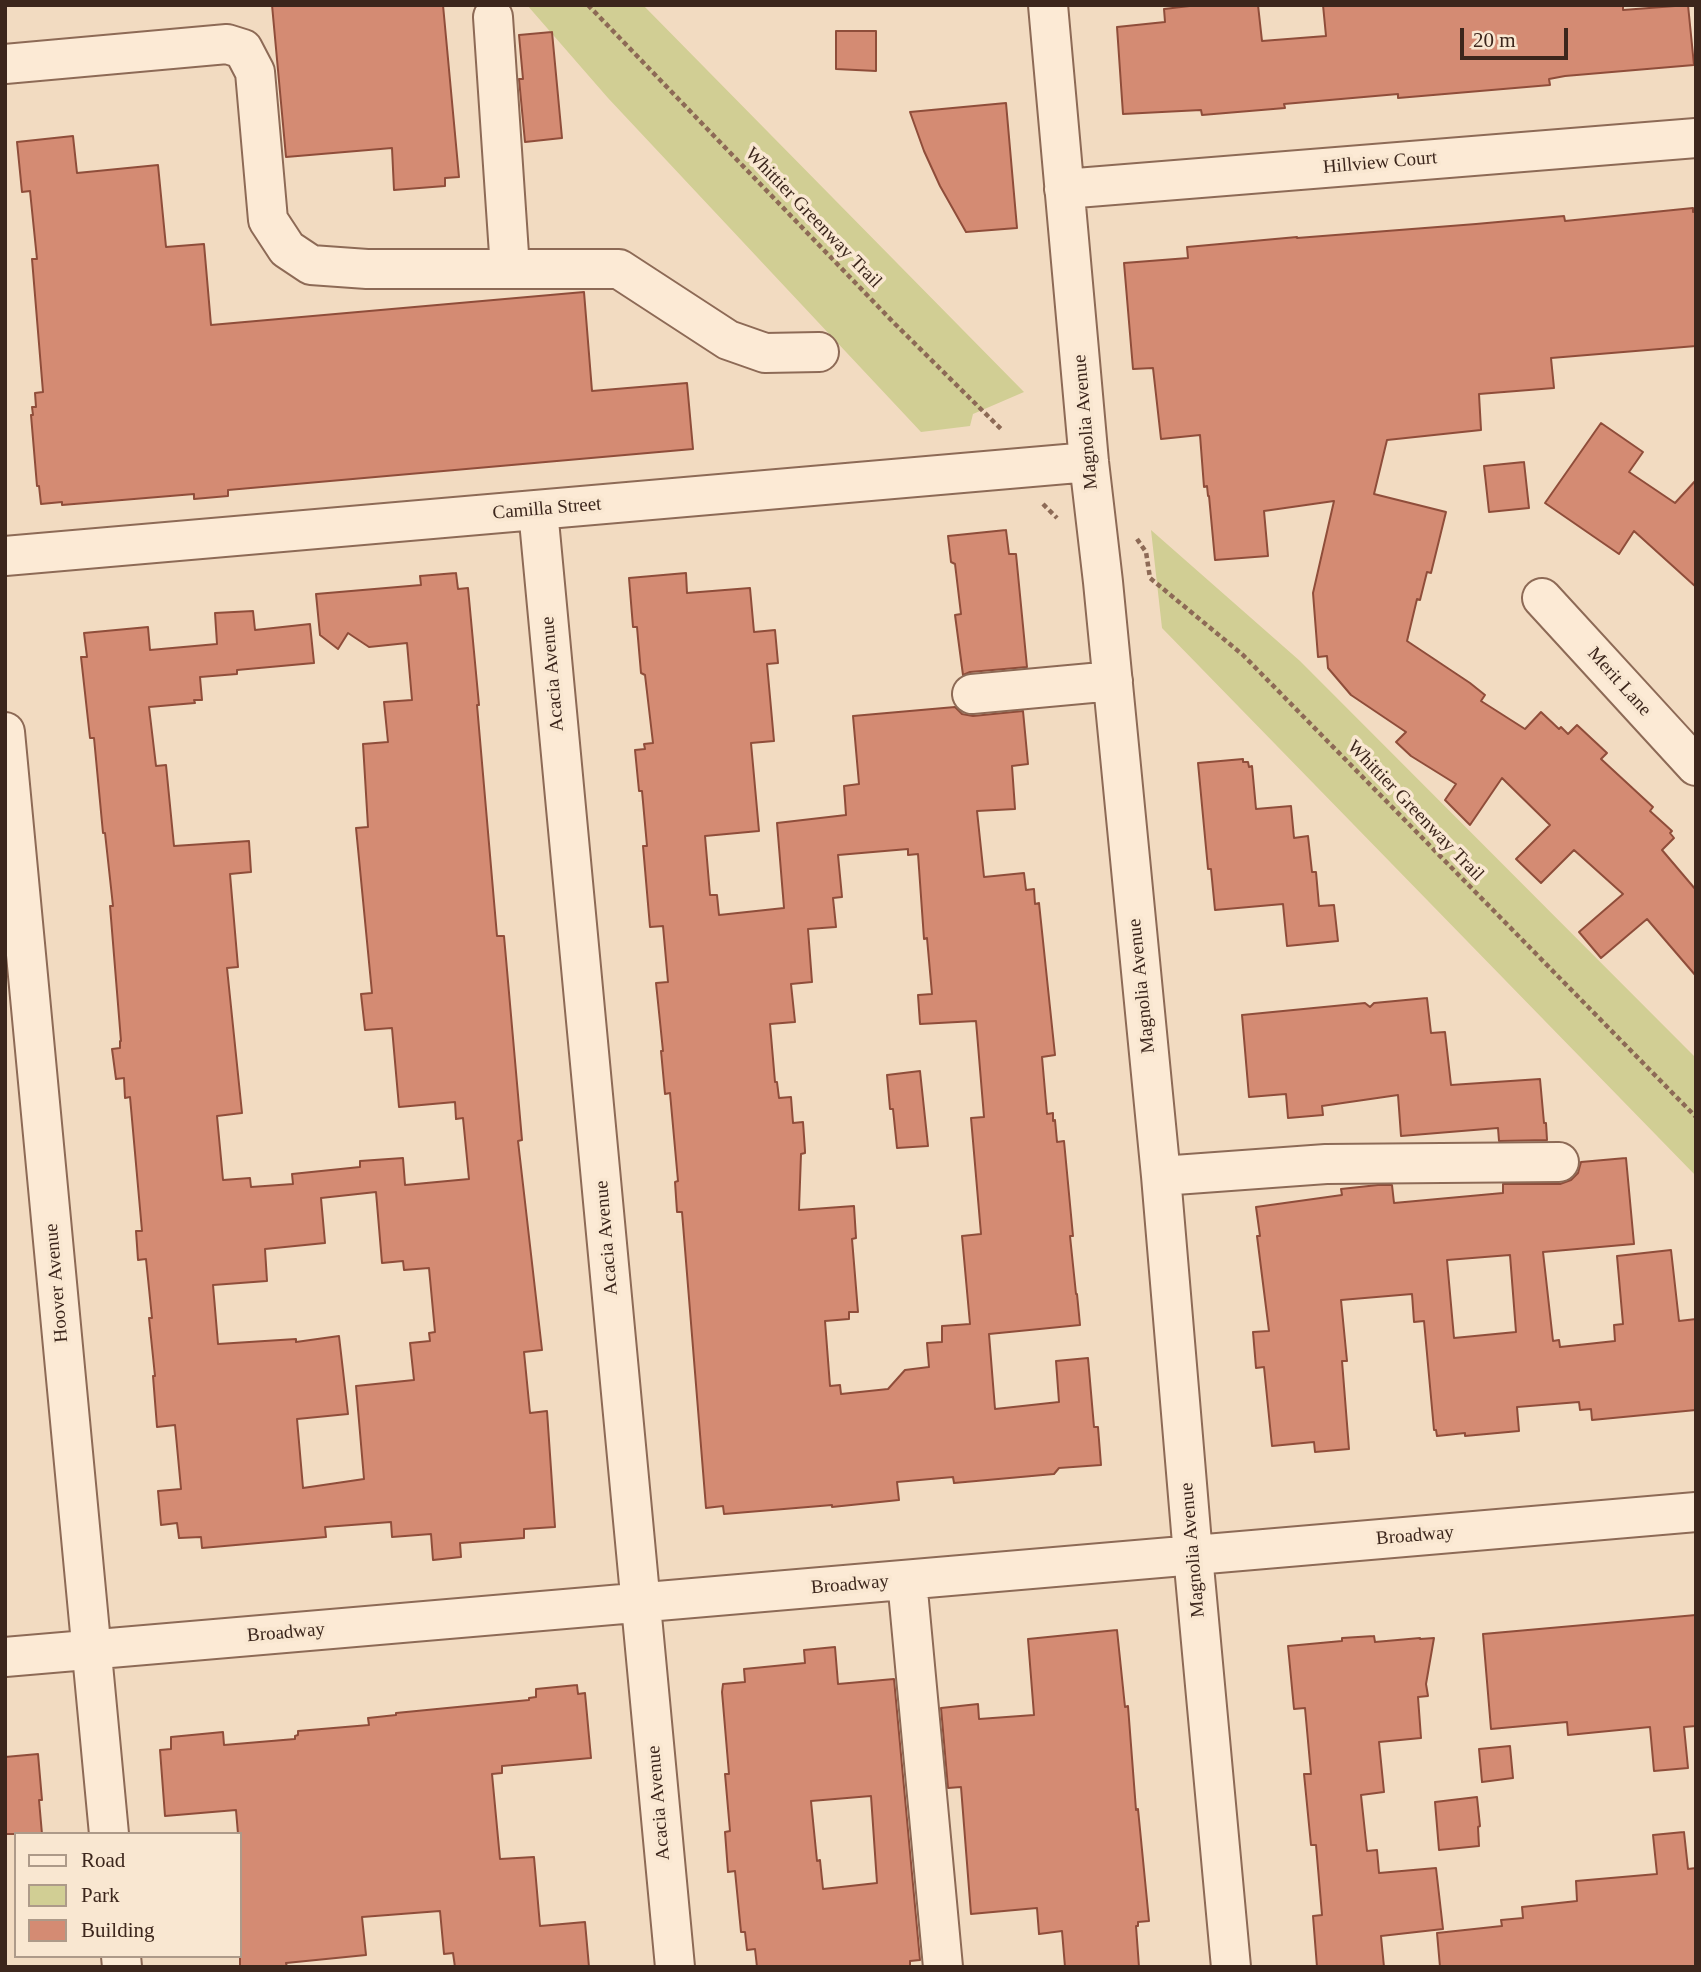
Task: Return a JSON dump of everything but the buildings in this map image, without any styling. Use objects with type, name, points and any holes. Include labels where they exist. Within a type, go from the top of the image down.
[{"type":"street","name":"Magnolia Avenue","points":[[1048,5],[1089,462],[1161,1176],[1231,1967]]},
{"type":"street","points":[[493,17],[510,269]]},
{"type":"street","points":[[5,64],[227,44],[243,49],[255,72],[268,220],[287,249],[311,265],[367,269],[619,269],[728,340],[765,353],[819,352]]},
{"type":"street","name":"Hillview Court","points":[[1064,189],[1696,138]]},
{"type":"street","name":"Camilla Street","points":[[5,556],[1089,462]]},
{"type":"street","name":"Acacia Avenue","points":[[538,510],[675,1967]]},
{"type":"street","name":"Merit Lane","points":[[1542,598],[1696,766]]},
{"type":"street","points":[[972,694],[1113,681]]},
{"type":"street","name":"Hoover Avenue","points":[[5,732],[110,1832]]},
{"type":"street","points":[[1161,1176],[1326,1164],[1559,1161]]},
{"type":"street","name":"Broadway","points":[[5,1657],[1696,1512]]},
{"type":"street","points":[[907,1580],[943,1967]]},
{"type":"path","name":"Whittier Greenway Trail","points":[[588,5],[895,324],[1011,439]]},
{"type":"path","points":[[1035,496],[1059,519]]},
{"type":"path","name":"Whittier Greenway Trail","points":[[1131,531],[1146,552],[1150,578],[1244,655],[1696,1117]]},
{"type":"green space","points":[[527,5],[643,5],[1024,392],[973,414],[970,426],[921,432],[608,98]]},
{"type":"green space","points":[[1151,530],[1300,661],[1696,1058],[1696,1176],[1162,628]]}]
